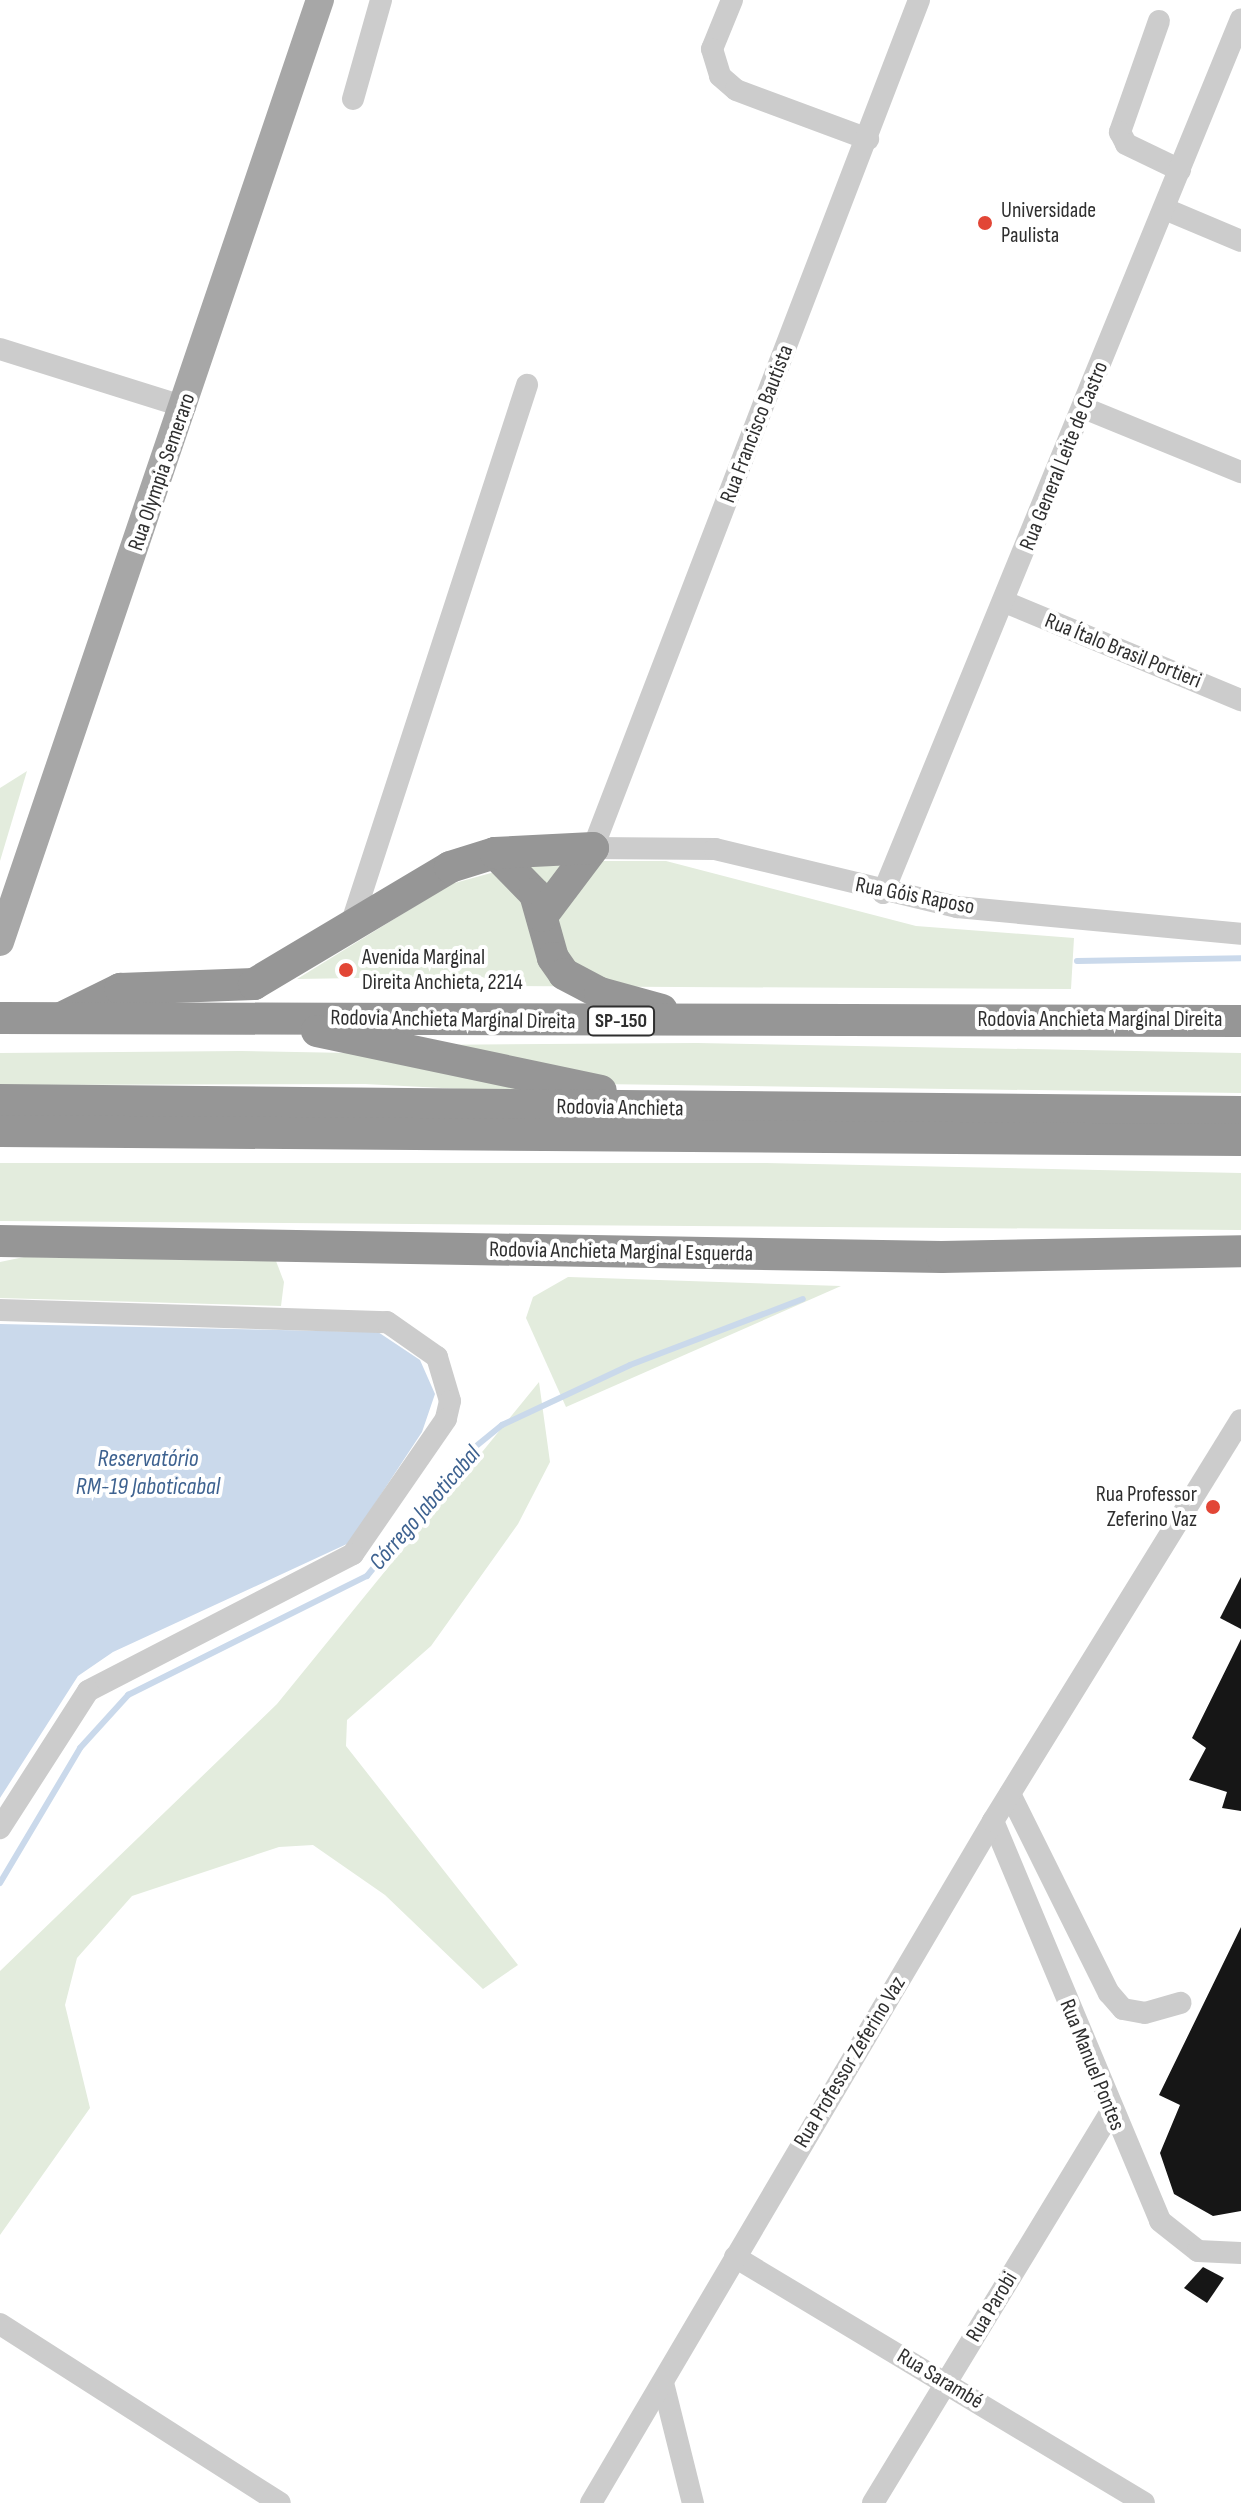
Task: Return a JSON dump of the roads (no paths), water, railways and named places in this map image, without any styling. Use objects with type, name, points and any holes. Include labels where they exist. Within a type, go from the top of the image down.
[{"type":"highway","points":[[63,1018],[120,989],[254,984],[352,922],[450,867],[495,853],[593,848]]},
{"type":"highway","points":[[542,916],[593,848]]},
{"type":"highway","points":[[495,853],[526,882],[542,916],[553,958],[585,988],[701,1019]]},
{"type":"highway","points":[[260,1017],[539,1082],[714,1109]]},
{"type":"highway","name":"Rodovia Anchieta Marginal Direita","points":[[0,1018],[1241,1021]]},
{"type":"highway","name":"Rodovia Anchieta","points":[[0,1100],[1241,1112]]},
{"type":"highway","name":"Rodovia Anchieta","points":[[0,1131],[1241,1140]]},
{"type":"highway","name":"Rodovia Anchieta Marginal Esquerda","points":[[0,1241],[942,1257],[1241,1251]]},
{"type":"main road","name":"Rua Olympia Semeraro","points":[[0,942],[185,407],[320,0]]},
{"type":"street","points":[[353,99],[381,0]]},
{"type":"street","points":[[732,0],[712,49],[720,76],[763,102],[868,139]]},
{"type":"street","name":"Rua Francisco Bautista","points":[[593,848],[919,0]]},
{"type":"street","name":"Rua General Leite de Castro","points":[[883,893],[1005,602],[1241,19]]},
{"type":"street","points":[[1159,21],[1120,132],[1126,144],[1180,170]]},
{"type":"street","points":[[1165,209],[1241,241]]},
{"type":"street","points":[[0,349],[185,407]]},
{"type":"street","points":[[352,922],[527,385]]},
{"type":"street","points":[[1084,408],[1241,472]]},
{"type":"street","name":"Rua Ítalo Brasil Portieri","points":[[1005,602],[1241,700]]},
{"type":"street","name":"Rua Góis Raposo","points":[[593,848],[715,849],[883,893],[1178,934],[1241,934]]},
{"type":"street","points":[[0,1249],[32,1242]]},
{"type":"street","points":[[0,1310],[387,1322],[437,1357],[450,1401],[446,1419],[353,1554],[88,1691],[0,1828]]},
{"type":"street","name":"Rua Professor Zeferino Vaz","points":[[591,2503],[993,1821],[1241,1420]]},
{"type":"street","points":[[1010,1794],[1109,1993],[1123,2009],[1145,2013],[1181,2003]]},
{"type":"street","name":"Rua Manuel Pontes","points":[[993,1821],[1111,2111],[1160,2221],[1198,2251],[1241,2253]]},
{"type":"street","name":"Rua Parobi","points":[[873,2503],[1111,2111]]},
{"type":"street","name":"Rua Sarambé","points":[[735,2257],[1144,2503]]},
{"type":"street","points":[[0,2324],[280,2503]]},
{"type":"street","points":[[663,2383],[693,2503]]},
{"type":"water","name":"Reservatório RM-19 Jaboticabal","points":[[0,1324],[378,1332],[420,1360],[435,1394],[422,1432],[349,1543],[113,1652],[78,1676],[0,1798]]},
{"type":"waterway","name":"Córrego Jaboticabal","points":[[1077,961],[1241,958]]},
{"type":"waterway","name":"Córrego Jaboticabal","points":[[0,1883],[80,1748],[128,1695],[367,1576],[464,1456],[502,1425],[630,1365],[803,1299]]},
{"type":"place","name":"Universidade Paulista","points":[[985,223]]},
{"type":"place","name":"Avenida Marginal Direita Anchieta, 2214","points":[[346,970]]},
{"type":"place","name":"Rua Professor Zeferino Vaz","points":[[1213,1507]]}]
